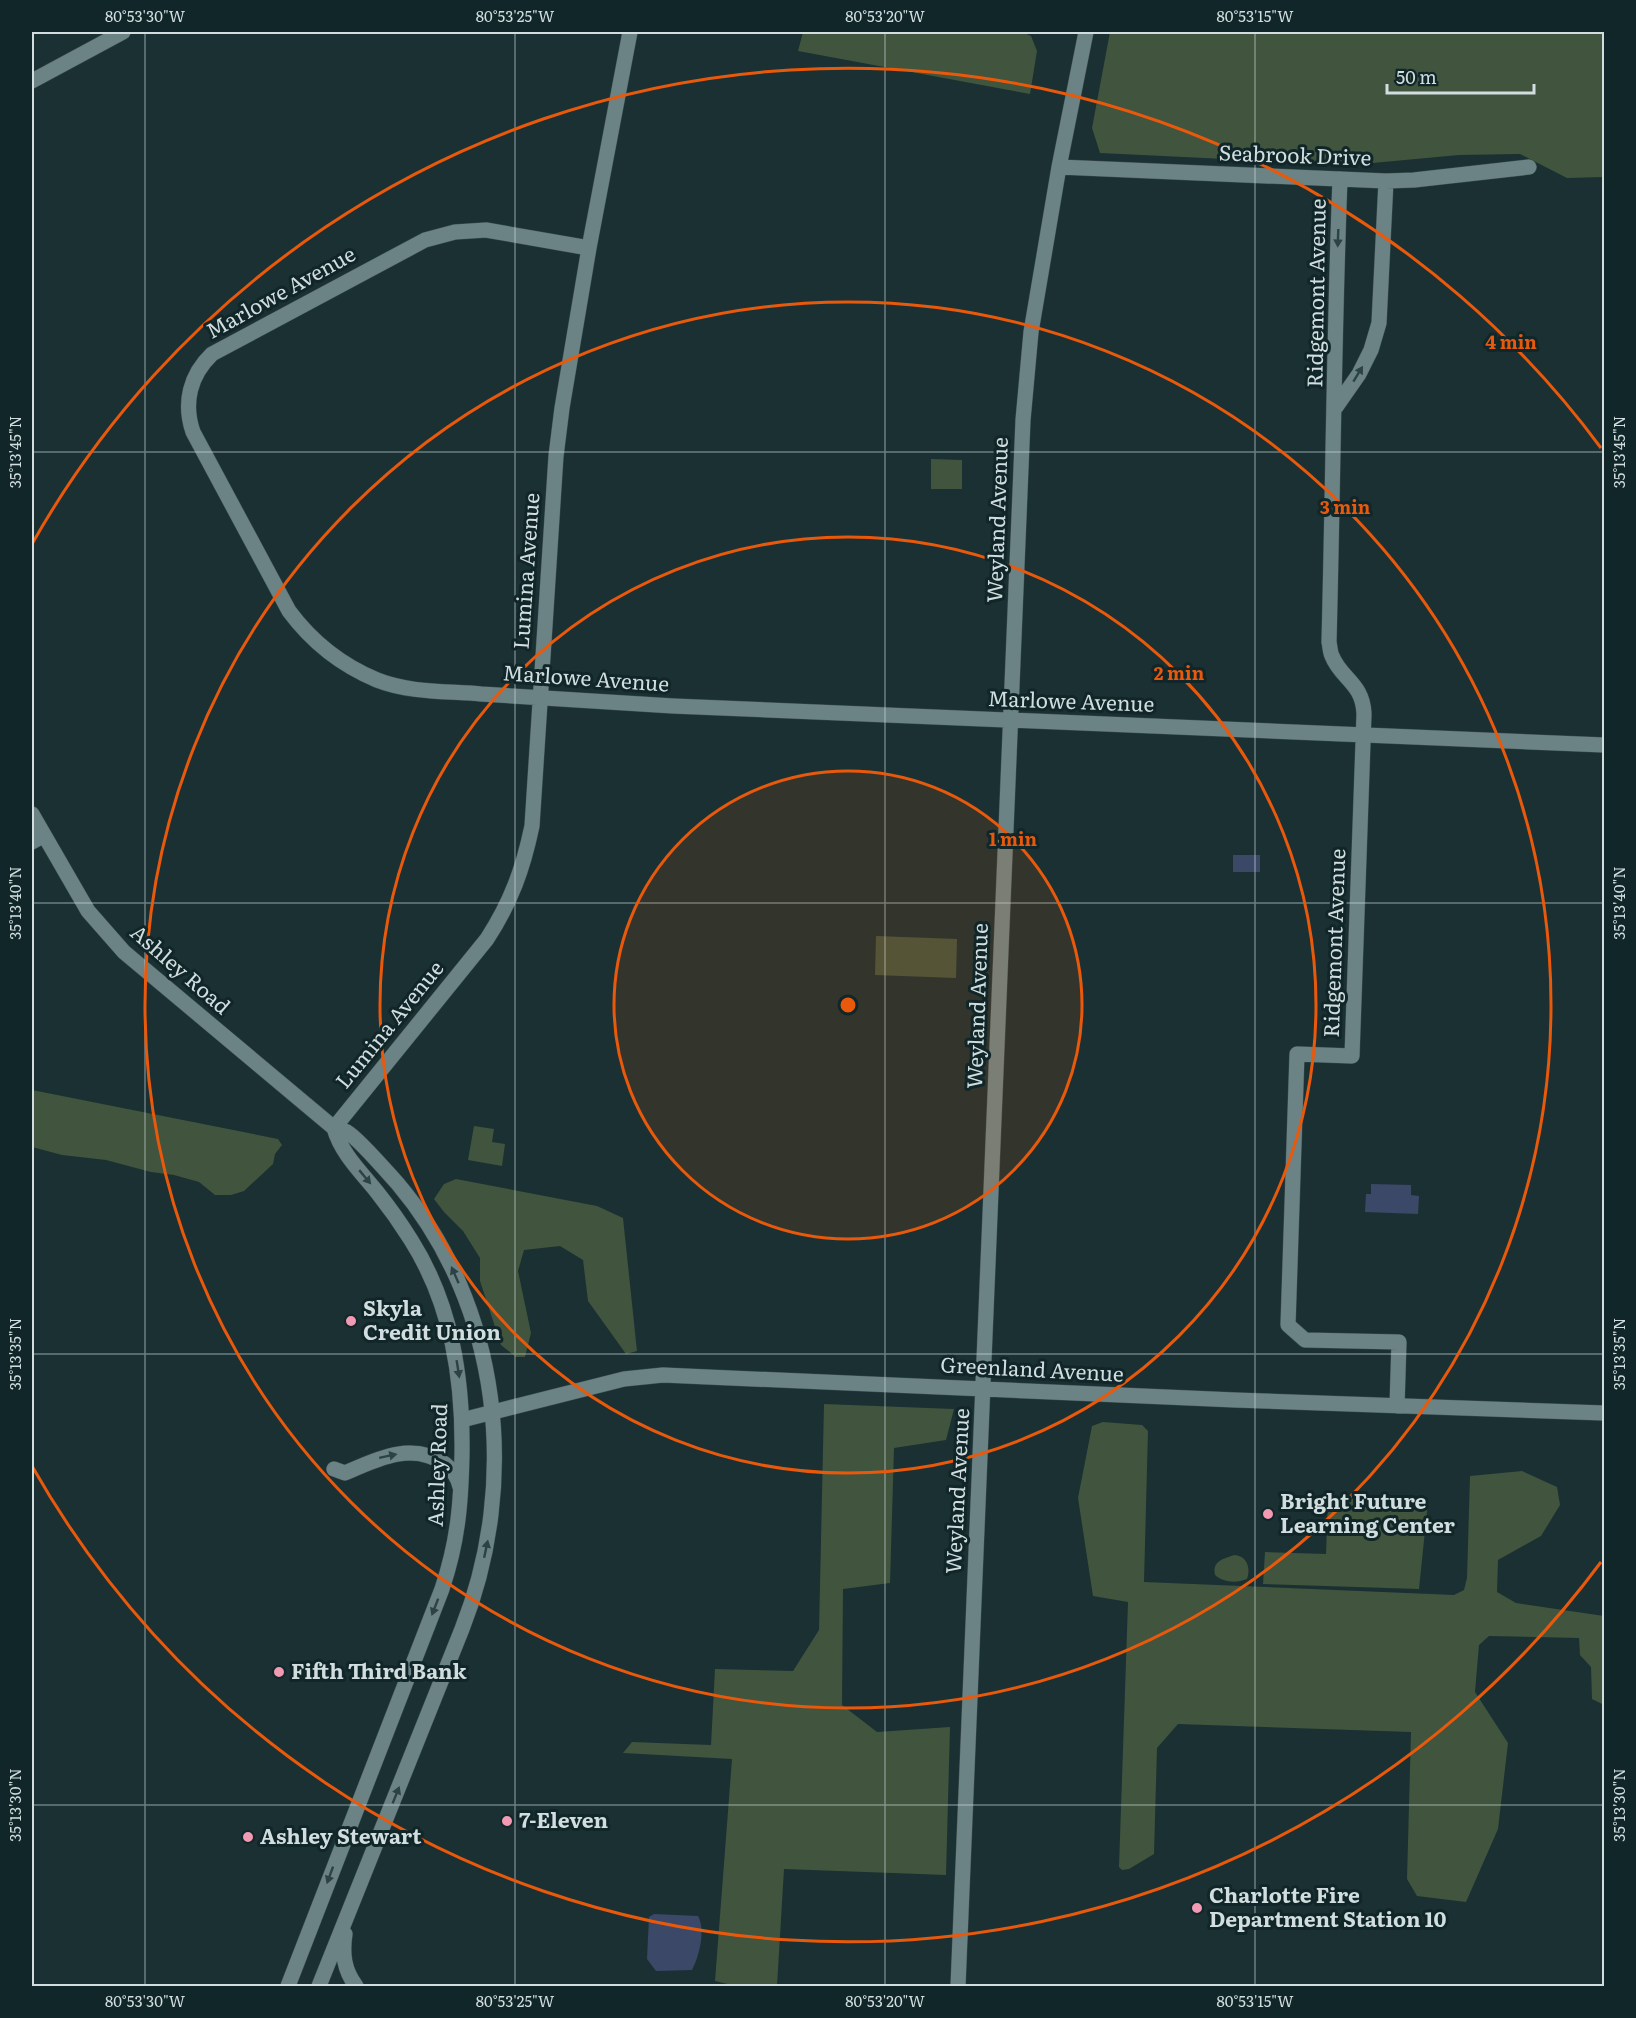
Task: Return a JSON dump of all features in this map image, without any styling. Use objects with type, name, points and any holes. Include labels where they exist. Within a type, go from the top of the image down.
[{"type":"street","points":[[32,81],[123,32]]},
{"type":"street","name":"Lumina Avenue","points":[[334,1128],[487,939],[502,915],[519,879],[532,826],[556,456],[562,408],[589,248],[630,32]]},
{"type":"street","name":"Weyland Avenue","points":[[958,1986],[1026,387],[1031,332],[1059,167],[1086,32]]},
{"type":"street","name":"Seabrook Drive","points":[[1059,167],[1386,181],[1425,179],[1529,167]]},
{"type":"street","name":"Ridgemont Avenue","points":[[1340,179],[1335,311],[1329,642],[1332,657],[1355,686],[1364,705],[1352,1056],[1297,1054],[1288,1325],[1305,1340],[1399,1342],[1397,1406]]},
{"type":"street","name":"Ridgemont Avenue","points":[[1335,409],[1359,374],[1371,350],[1379,323],[1386,181]]},
{"type":"street","name":"Marlowe Avenue","points":[[589,248],[486,230],[455,232],[425,240],[212,354],[192,380],[188,401],[189,422],[193,432],[289,610],[322,648],[349,667],[380,681],[410,688],[540,698],[1011,721],[1605,745]]},
{"type":"street","name":"Ashley Road","points":[[32,814],[37,839],[88,911],[124,952],[334,1128],[349,1133],[389,1173],[416,1206],[439,1242],[462,1291],[478,1339],[491,1394],[495,1466],[494,1501],[478,1586],[319,1986]]},
{"type":"street","name":"Ashley Road","points":[[288,1986],[442,1589],[458,1529],[461,1497],[462,1420],[459,1377],[446,1316],[432,1279],[417,1249],[344,1151],[334,1128]]},
{"type":"street","name":"Greenland Avenue","points":[[462,1420],[624,1379],[663,1376],[1605,1413]]},
{"type":"street","points":[[334,1469],[345,1473],[391,1454],[423,1454],[439,1460],[453,1471],[458,1479],[461,1497]]},
{"type":"street","points":[[351,1908],[344,1937],[344,1956],[348,1973],[356,1986]]},
{"type":"green space","points":[[803,32],[1022,32],[1031,36],[1037,51],[1030,94],[798,51]]},
{"type":"green space","points":[[1110,32],[1604,32],[1604,177],[1567,178],[1520,154],[1459,155],[1351,165],[1100,153],[1092,128]]},
{"type":"green space","points":[[931,459],[962,460],[962,489],[931,489]]},
{"type":"green space","points":[[876,936],[957,939],[956,978],[875,975]]},
{"type":"green space","points":[[32,1090],[278,1139],[282,1145],[275,1154],[273,1164],[244,1191],[231,1195],[215,1195],[199,1182],[174,1175],[151,1172],[106,1160],[62,1155],[32,1147]]},
{"type":"green space","points":[[474,1126],[494,1129],[492,1142],[505,1144],[502,1166],[468,1160]]},
{"type":"green space","points":[[456,1179],[597,1206],[623,1218],[637,1351],[626,1354],[588,1301],[583,1260],[560,1246],[524,1250],[518,1271],[531,1333],[525,1357],[516,1357],[501,1345],[480,1281],[480,1258],[463,1231],[434,1199],[444,1184]]},
{"type":"green space","points":[[824,1404],[954,1409],[946,1440],[894,1448],[890,1583],[843,1589],[842,1705],[877,1732],[950,1727],[946,1875],[784,1869],[777,1986],[736,1986],[715,1981],[732,1759],[623,1753],[632,1742],[711,1745],[715,1669],[793,1671],[819,1630]]},
{"type":"green space","points":[[1103,1422],[1142,1425],[1148,1431],[1144,1582],[1454,1595],[1464,1590],[1467,1578],[1470,1476],[1522,1471],[1557,1487],[1560,1505],[1541,1536],[1498,1560],[1497,1592],[1516,1603],[1604,1616],[1604,1705],[1592,1699],[1591,1667],[1580,1655],[1579,1638],[1489,1636],[1479,1645],[1475,1692],[1508,1743],[1498,1829],[1466,1902],[1417,1896],[1407,1879],[1411,1732],[1178,1724],[1157,1748],[1154,1854],[1129,1869],[1122,1870],[1119,1867],[1128,1602],[1093,1596],[1078,1498],[1092,1426]]},
{"type":"green space","points":[[1328,1498],[1428,1502],[1419,1589],[1263,1584],[1265,1552],[1326,1554]]},
{"type":"green space","points":[[1234,1555],[1242,1557],[1247,1563],[1247,1579],[1231,1582],[1222,1580],[1215,1575],[1215,1567],[1222,1559]]},
{"type":"water","points":[[1233,855],[1260,855],[1260,872],[1233,872]]},
{"type":"water","points":[[1371,1184],[1411,1185],[1411,1195],[1419,1196],[1418,1214],[1365,1212],[1366,1194],[1371,1194]]},
{"type":"water","points":[[654,1914],[698,1916],[701,1943],[692,1970],[656,1971],[647,1959],[649,1917]]},
{"type":"place","name":"Skyla Credit Union","points":[[351,1321]]},
{"type":"place","name":"Bright Future Learning Center","points":[[1268,1514]]},
{"type":"place","name":"Fifth Third Bank","points":[[279,1672]]},
{"type":"place","name":"7-Eleven","points":[[507,1821]]},
{"type":"place","name":"Ashley Stewart","points":[[248,1837]]},
{"type":"place","name":"Charlotte Fire Department Station 10","points":[[1197,1908]]}]
